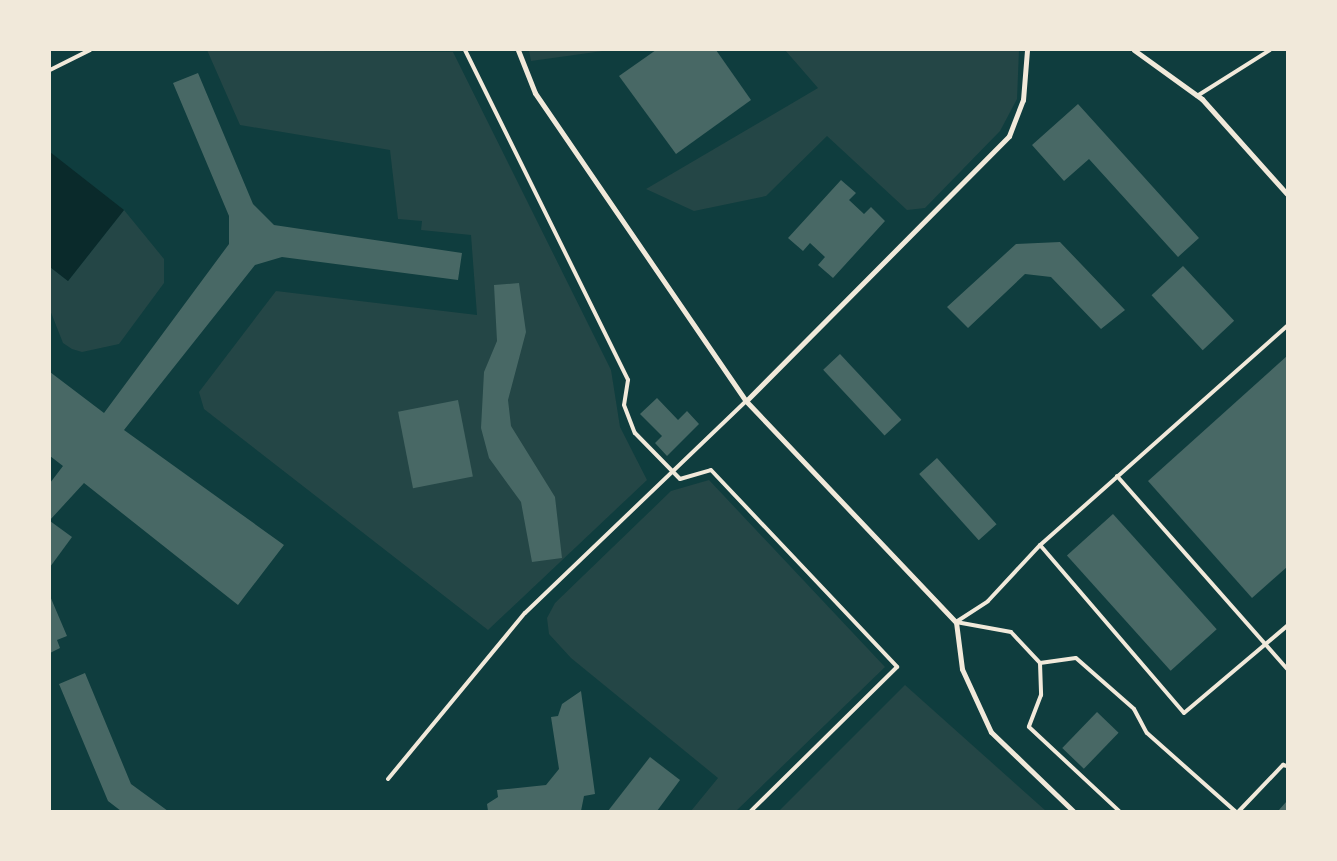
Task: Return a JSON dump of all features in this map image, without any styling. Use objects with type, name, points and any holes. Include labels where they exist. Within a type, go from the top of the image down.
[{"type":"street","points":[[518,50],[535,93],[746,401],[956,622],[962,669],[991,732],[1073,811]]},
{"type":"street","points":[[746,401],[1008,136],[1023,100],[1027,50]]},
{"type":"street","points":[[1134,50],[1198,96],[1287,194]]},
{"type":"lane","points":[[50,70],[90,50]]},
{"type":"lane","points":[[465,50],[628,380],[624,405],[635,433],[680,480],[711,470],[897,667],[751,811]]},
{"type":"lane","points":[[1198,96],[1270,50]]},
{"type":"lane","points":[[956,622],[988,601],[1040,544],[1287,326]]},
{"type":"lane","points":[[388,779],[525,613],[674,473],[746,401]]},
{"type":"lane","points":[[1117,476],[1287,669]]},
{"type":"lane","points":[[1040,544],[1184,713],[1287,626]]},
{"type":"lane","points":[[956,622],[1011,632],[1040,663],[1041,696],[1029,727],[1119,811]]},
{"type":"lane","points":[[1040,663],[1076,658],[1134,709],[1147,732],[1234,811]]},
{"type":"lane","points":[[1239,811],[1283,764],[1287,766]]},
{"type":"shaded area","points":[[207,50],[453,52],[611,370],[620,427],[647,480],[488,630],[204,409],[199,392],[276,291],[477,315],[471,235],[421,230],[422,221],[398,219],[390,150],[240,125]]},
{"type":"shaded area","points":[[529,50],[610,50],[531,61]]},
{"type":"shaded area","points":[[785,50],[1019,50],[1017,99],[1000,131],[925,208],[907,210],[827,136],[766,196],[694,211],[646,189],[818,88]]},
{"type":"shaded area","points":[[50,152],[124,210],[68,281],[50,267]]},
{"type":"shaded area","points":[[124,210],[164,259],[164,283],[119,344],[82,352],[72,349],[63,343],[50,310],[50,267],[68,281]]},
{"type":"shaded area","points":[[709,480],[885,667],[736,811],[691,811],[718,778],[571,658],[549,634],[547,618],[555,603],[671,491]]},
{"type":"shaded area","points":[[905,685],[1046,811],[779,811]]},
{"type":"building","points":[[656,50],[716,50],[751,100],[676,154],[619,76]]},
{"type":"building","points":[[198,73],[253,204],[274,225],[462,253],[458,280],[282,257],[255,265],[124,430],[284,545],[238,605],[84,483],[50,520],[50,483],[63,466],[50,456],[50,372],[104,413],[229,244],[229,216],[173,83]]},
{"type":"building","points":[[1078,104],[1199,238],[1178,257],[1089,159],[1064,181],[1032,145]]},
{"type":"building","points":[[841,180],[856,193],[849,200],[864,214],[871,207],[885,221],[833,278],[818,265],[825,257],[810,243],[803,251],[788,238]]},
{"type":"building","points":[[1060,242],[1125,310],[1101,329],[1051,277],[1025,274],[968,328],[947,307],[1016,244]]},
{"type":"building","points":[[1183,266],[1234,321],[1203,350],[1152,295]]},
{"type":"building","points":[[519,283],[526,332],[508,400],[511,426],[555,497],[562,558],[532,562],[521,502],[489,458],[481,428],[484,372],[497,341],[494,285]]},
{"type":"building","points":[[840,354],[901,420],[885,436],[823,370]]},
{"type":"building","points":[[1287,356],[1287,567],[1252,598],[1148,481]]},
{"type":"building","points":[[657,398],[678,420],[687,411],[699,424],[667,456],[655,443],[662,436],[640,414]]},
{"type":"building","points":[[458,400],[473,477],[413,488],[398,412]]},
{"type":"building","points":[[937,458],[997,524],[979,540],[919,474]]},
{"type":"building","points":[[1113,514],[1217,629],[1171,671],[1067,555]]},
{"type":"building","points":[[50,521],[72,537],[50,567]]},
{"type":"building","points":[[50,596],[67,636],[57,640],[60,648],[50,653]]},
{"type":"building","points":[[85,673],[131,784],[168,811],[121,811],[108,801],[59,684]]},
{"type":"building","points":[[581,691],[595,794],[584,796],[581,811],[488,811],[487,804],[498,797],[497,790],[546,785],[559,769],[551,717],[558,716],[562,704]]},
{"type":"building","points":[[1097,712],[1119,733],[1084,769],[1062,748]]},
{"type":"building","points":[[650,757],[680,780],[657,811],[608,811]]},
{"type":"building","points":[[1287,801],[1287,811],[1278,811]]}]
